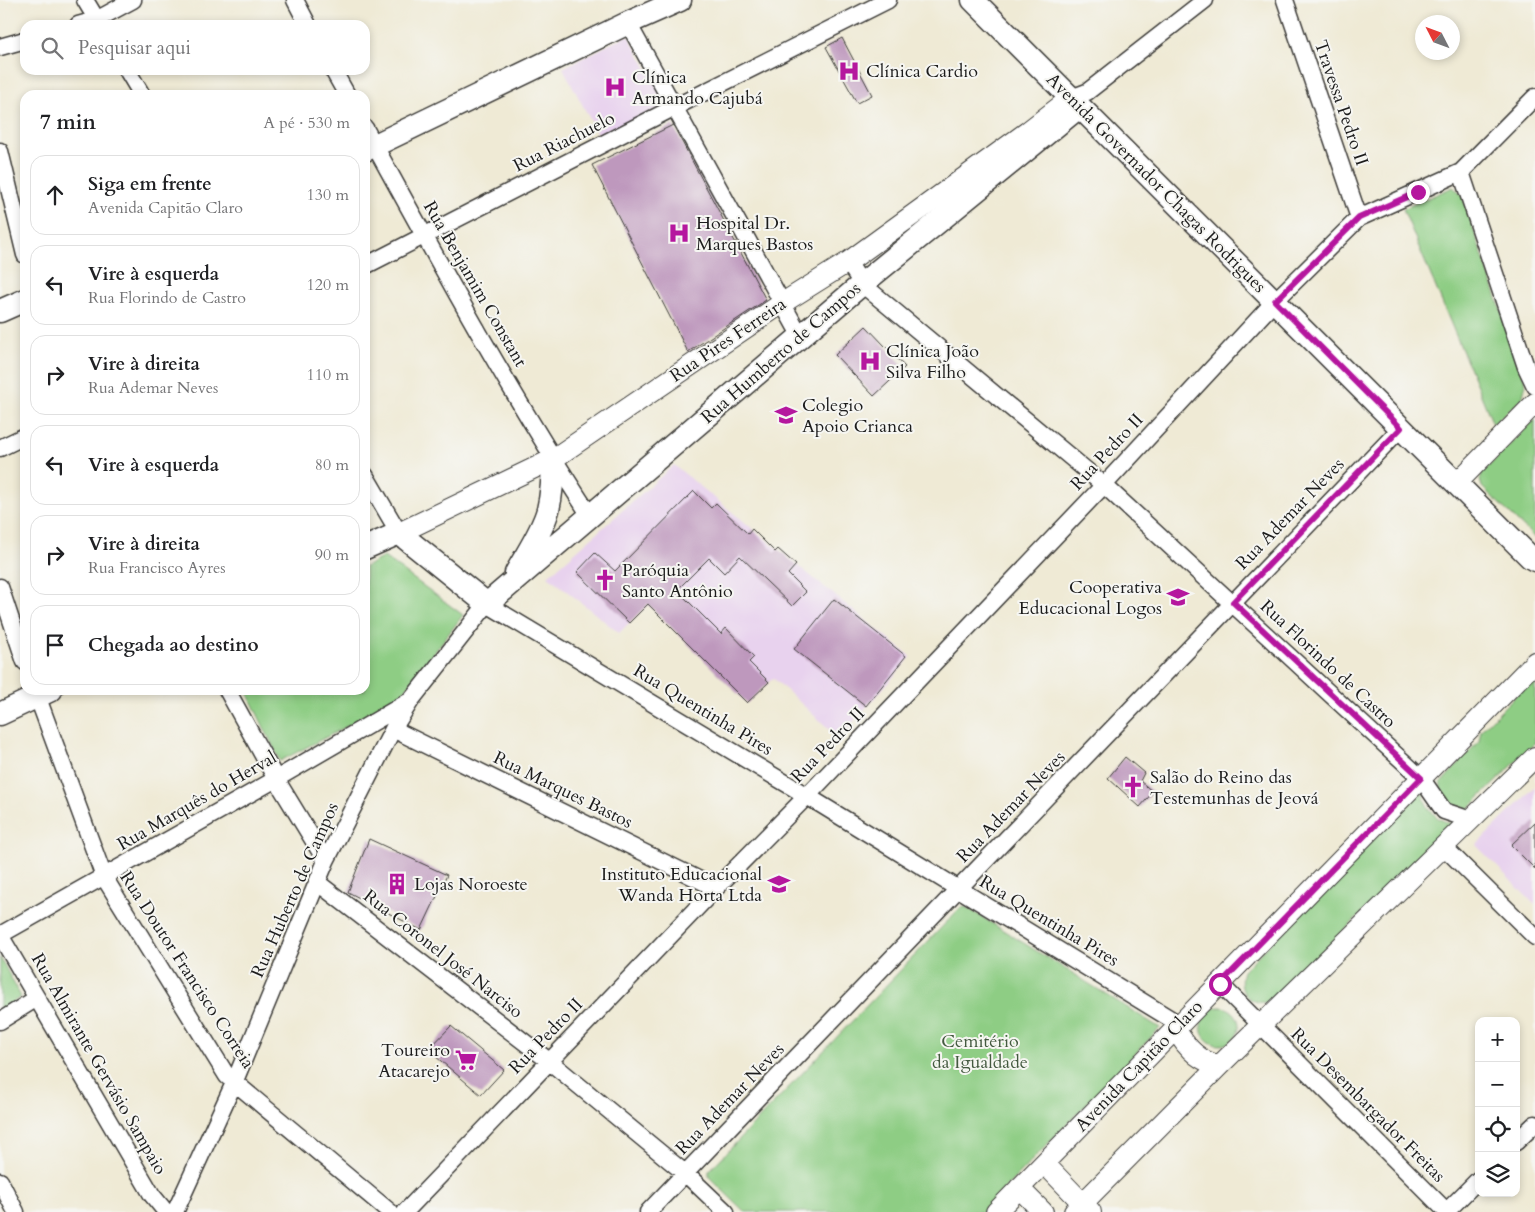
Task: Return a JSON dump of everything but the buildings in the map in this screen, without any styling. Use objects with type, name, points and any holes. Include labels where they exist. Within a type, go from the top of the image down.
[{"type":"main road","name":"Avenida Governador Chagas Rodrigues","points":[[973,0],[1079,99],[1275,301],[1533,561]]},
{"type":"main road","points":[[370,140],[668,3]]},
{"type":"main road","name":"Rua Humberto de Campos","points":[[487,604],[1079,99]]},
{"type":"main road","points":[[0,311],[20,302]]},
{"type":"main road","points":[[510,585],[542,526],[548,510],[553,459]]},
{"type":"main road","points":[[399,533],[487,604]]},
{"type":"main road","name":"Rua Pires Ferreira","points":[[370,546],[399,533]]},
{"type":"main road","points":[[0,714],[35,695]]},
{"type":"street","points":[[86,0],[97,20]]},
{"type":"street","points":[[101,20],[133,0]]},
{"type":"street","points":[[295,0],[305,20]]},
{"type":"street","name":"Rua Riachuelo","points":[[370,263],[675,106],[888,0]]},
{"type":"street","points":[[1079,99],[1205,0]]},
{"type":"street","name":"Travessa Pedro II","points":[[1285,0],[1359,218]]},
{"type":"street","points":[[628,23],[675,106],[781,304],[801,337]]},
{"type":"street","points":[[0,48],[20,42]]},
{"type":"street","points":[[130,75],[139,90]]},
{"type":"street","points":[[336,75],[344,90]]},
{"type":"street","points":[[1359,218],[1462,172],[1535,96]]},
{"type":"street","name":"Rua Pires Ferreira","points":[[399,533],[553,459],[781,304],[848,262],[1027,132],[1079,99]]},
{"type":"street","name":"Rua Benjamim Constant","points":[[370,144],[553,459],[591,517]]},
{"type":"street","points":[[0,151],[20,234]]},
{"type":"street","points":[[1462,172],[1526,367],[1535,386]]},
{"type":"street","name":"Rua Pedro II","points":[[405,1212],[716,888],[807,796],[1104,485],[1275,301],[1359,218]]},
{"type":"street","name":"Rua Florindo de Castro","points":[[848,262],[862,284],[1104,485],[1233,602],[1421,778],[1444,811],[1471,820]]},
{"type":"street","points":[[1456,484],[1535,403]]},
{"type":"street","name":"Rua Ademar Neves","points":[[648,1212],[1401,428]]},
{"type":"street","points":[[0,448],[20,438]]},
{"type":"street","points":[[370,484],[399,533]]},
{"type":"street","points":[[0,587],[20,647]]},
{"type":"street","name":"Rua Quentinha Pires","points":[[487,604],[807,796],[1177,1026]]},
{"type":"street","name":"Rua Huberto de Campos","points":[[175,1212],[234,1083],[326,861],[393,728],[412,699],[487,604]]},
{"type":"street","name":"Avenida Capitão Claro","points":[[996,1212],[1535,662]]},
{"type":"street","name":"Rua Doutor Francisco Correia","points":[[42,695],[104,877],[227,1076],[390,1212]]},
{"type":"street","points":[[230,695],[276,780],[326,861]]},
{"type":"street","name":"Rua Marquês do Herval","points":[[0,935],[276,780],[412,699]]},
{"type":"street","name":"Rua Marques Bastos","points":[[393,728],[716,888]]},
{"type":"street","points":[[1044,1163],[1082,1209],[1220,1065],[1535,757]]},
{"type":"street","points":[[1444,847],[1535,937]]},
{"type":"street","name":"Rua Coronel José Narciso","points":[[318,883],[549,1061],[686,1174],[726,1212]]},
{"type":"street","name":"Rua Almirante Gervásio Sampaio","points":[[0,935],[152,1195],[166,1212]]},
{"type":"street","name":"Rua Desembargador Freitas","points":[[1220,984],[1446,1212]]},
{"type":"street","points":[[0,1021],[37,998]]},
{"type":"street","points":[[1177,1026],[1181,1038],[1201,1059],[1210,1064],[1220,1065]]},
{"type":"street","points":[[1520,1138],[1535,1124]]},
{"type":"street","points":[[0,1180],[16,1212]]},
{"type":"street","points":[[1446,1212],[1475,1183]]},
{"type":"street","points":[[1019,1188],[1043,1212]]},
{"type":"shaded area","name":"Clínica Armando Cajubá","points":[[628,35],[668,106],[601,140],[563,68]]},
{"type":"shaded area","points":[[674,465],[911,657],[839,738],[773,678],[747,703],[648,604],[619,633],[548,576]]},
{"type":"shaded area","points":[[1535,787],[1535,905],[1476,845]]},
{"type":"green space","points":[[1453,187],[1462,195],[1526,384],[1522,399],[1493,424],[1403,209]]},
{"type":"green space","points":[[1535,420],[1535,538],[1482,487],[1480,480],[1482,473]]},
{"type":"green space","points":[[384,557],[463,615],[398,700],[280,761],[248,695],[370,695],[370,564]]},
{"type":"green space","points":[[1535,676],[1535,743],[1468,809],[1451,806],[1442,795],[1441,783],[1479,741],[1481,730]]},
{"type":"green space","points":[[1422,789],[1425,802],[1431,812],[1440,819],[1452,824],[1273,1001],[1258,1002],[1247,996],[1242,986],[1243,971]]},
{"type":"green space","name":"Cemitério da Igualdade","points":[[966,907],[1160,1028],[982,1212],[745,1212],[709,1177],[709,1171],[960,908]]},
{"type":"green space","points":[[0,957],[21,997],[0,1010]]},
{"type":"green space","points":[[1220,1007],[1234,1012],[1239,1026],[1234,1040],[1220,1045],[1206,1040],[1201,1026],[1206,1012]]},
{"type":"place","name":"Clínica Cardio","points":[[849,71]]},
{"type":"place","name":"Clínica Armando Cajubá","points":[[615,87]]},
{"type":"place","name":"Hospital Dr. Marques Bastos","points":[[679,233]]},
{"type":"place","name":"Clínica João Silva Filho","points":[[870,361]]},
{"type":"place","name":"Colegio Apoio Crianca","points":[[786,415]]},
{"type":"place","name":"Paróquia Santo Antônio","points":[[605,580]]},
{"type":"place","name":"Cooperativa Educacional Logos","points":[[1178,597]]},
{"type":"place","name":"Salão do Reino das Testemunhas de Jeová","points":[[1133,787]]},
{"type":"place","name":"Lojas Noroeste","points":[[397,884]]},
{"type":"place","name":"Instituto Educacional Wanda Horta Ltda","points":[[779,884]]},
{"type":"place","name":"Toureiro Atacarejo","points":[[466,1060]]},
{"type":"route","points":[[1220,984],[1421,778],[1233,602],[1401,428],[1275,301],[1359,218],[1418,192]]}]
